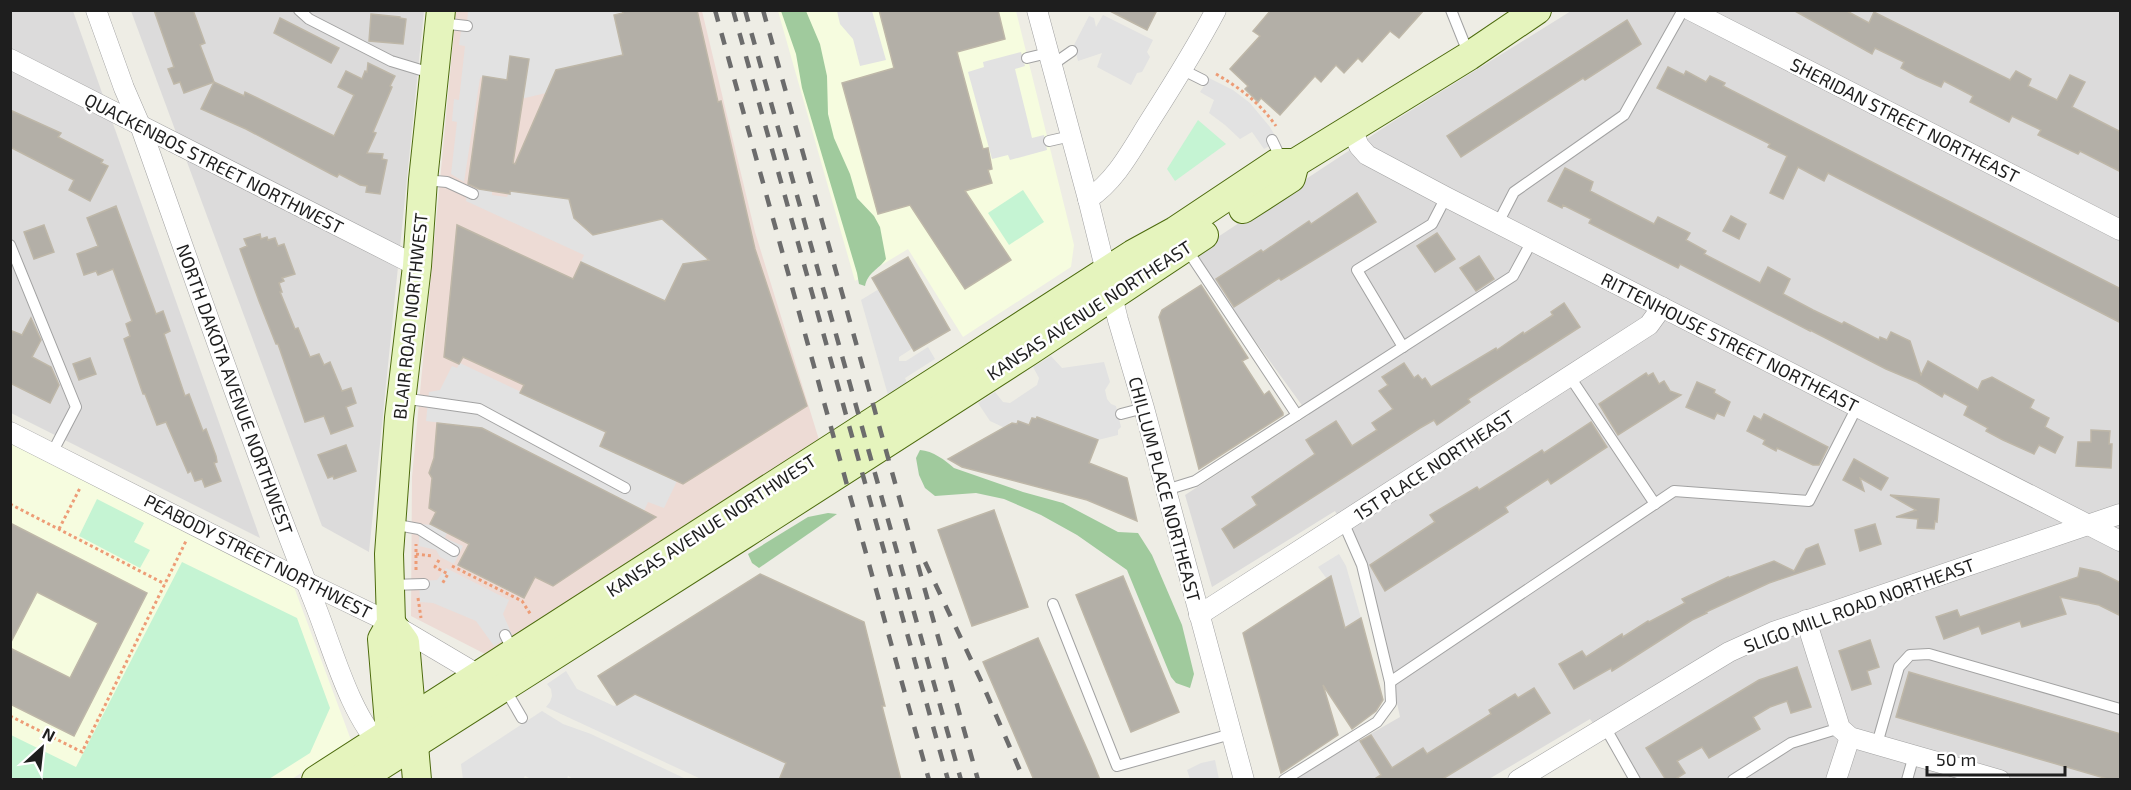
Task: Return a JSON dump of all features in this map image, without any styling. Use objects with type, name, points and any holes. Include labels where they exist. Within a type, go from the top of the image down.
[{"type":"street","name":"NORTH DAKOTA AVENUE NORTHWEST","points":[[96,10],[306,582],[360,720],[396,745]]},
{"type":"street","name":"CHILLUM PLACE NORTHEAST","points":[[1037,10],[1244,780]]},
{"type":"street","points":[[1088,199],[1118,170],[1183,70],[1216,10]]},
{"type":"street","name":"KANSAS AVENUE NORTHEAST","points":[[874,451],[1035,354],[1109,284],[1175,231],[1277,163],[1283,155],[1352,129],[1469,56],[1537,10]]},
{"type":"street","name":"SHERIDAN STREET NORTHEAST","points":[[1690,10],[2121,230]]},
{"type":"street","name":"BLAIR ROAD NORTHWEST","points":[[417,780],[396,745],[405,642],[391,623],[389,585],[391,524],[434,74],[449,20]]},
{"type":"street","name":"QUACKENBOS STREET NORTHWEST","points":[[10,59],[417,266]]},
{"type":"street","name":"RITTENHOUSE STREET NORTHEAST","points":[[1352,129],[1359,146],[1367,155],[2121,541]]},
{"type":"street","name":"KANSAS AVENUE NORTHEAST","points":[[1109,284],[1185,247],[1291,178],[1283,155]]},
{"type":"street","name":"KANSAS AVENUE NORTHWEST","points":[[494,683],[509,643],[1109,284]]},
{"type":"street","name":"1ST PLACE NORTHEAST","points":[[1199,615],[1344,524],[1649,325],[1662,307]]},
{"type":"street","name":"PEABODY STREET NORTHWEST","points":[[10,432],[391,623],[494,683]]},
{"type":"street","name":"KANSAS AVENUE NORTHWEST","points":[[316,780],[396,745],[494,683],[549,667],[874,451]]},
{"type":"street","name":"SLIGO MILL ROAD NORTHEAST","points":[[1518,780],[1729,652],[1806,620],[2121,514]]},
{"type":"street","points":[[1806,620],[1845,732],[1836,780]]},
{"type":"street","points":[[1845,732],[1876,744],[1996,779]]},
{"type":"street","name":"KANSAS AVENUE NORTHWEST","points":[[358,780],[396,745]]},
{"type":"lane","points":[[299,10],[309,19],[391,61],[434,74]]},
{"type":"lane","points":[[1451,10],[1469,56]]},
{"type":"lane","points":[[1498,224],[1514,192],[1624,115],[1683,10]]},
{"type":"lane","points":[[1027,58],[1050,59],[1072,51]]},
{"type":"lane","points":[[1183,70],[1206,75]]},
{"type":"lane","points":[[1049,141],[1071,136]]},
{"type":"lane","points":[[423,180],[447,182],[473,194]]},
{"type":"lane","points":[[1403,347],[1357,270],[1432,224],[1446,197]]},
{"type":"lane","points":[[1166,490],[1194,481],[1513,276],[1532,241]]},
{"type":"lane","points":[[10,245],[76,407],[52,453]]},
{"type":"lane","points":[[1185,247],[1297,415]]},
{"type":"lane","points":[[1570,377],[1655,504]]},
{"type":"lane","points":[[402,398],[479,410],[625,488]]},
{"type":"lane","points":[[1390,682],[1674,491],[1809,501],[1857,407]]},
{"type":"lane","points":[[1121,414],[1144,408]]},
{"type":"lane","points":[[391,524],[419,529],[454,551]]},
{"type":"lane","points":[[1284,780],[1377,722],[1390,703],[1390,682],[1362,565],[1344,524]]},
{"type":"lane","points":[[389,585],[424,584]]},
{"type":"lane","points":[[1053,604],[1117,766],[1231,734]]},
{"type":"lane","points":[[1876,744],[1899,667],[1910,655],[1929,654],[2121,709]]},
{"type":"lane","points":[[494,683],[522,718]]},
{"type":"lane","points":[[1605,727],[1635,780]]},
{"type":"lane","points":[[1733,780],[1744,776],[1791,743],[1845,732]]},
{"type":"lane","points":[[1907,780],[1914,755]]},
{"type":"path","points":[[1206,75],[1240,88],[1265,111],[1277,128]]},
{"type":"path","points":[[59,530],[81,485]]},
{"type":"path","points":[[10,504],[165,584]]},
{"type":"path","points":[[10,716],[82,752],[187,540]]},
{"type":"path","points":[[416,554],[430,555],[439,560],[435,567],[448,573],[442,584]]},
{"type":"path","points":[[449,565],[522,601],[536,622]]},
{"type":"shaded area","points":[[10,11],[73,11],[260,538],[11,413]]},
{"type":"shaded area","points":[[131,11],[424,11],[369,552],[322,526]]},
{"type":"shaded area","points":[[456,11],[702,11],[755,232],[820,443],[487,655],[411,616],[412,477]]},
{"type":"shaded area","points":[[468,11],[622,11],[623,13],[614,15],[623,55],[556,70],[546,93],[525,98],[523,98],[510,57],[507,80],[483,76],[480,78],[464,182],[451,174],[457,122],[452,121],[454,99],[459,100],[465,46],[459,45],[462,24],[467,24]]},
{"type":"shaded area","points":[[778,11],[1016,11],[1074,245],[1071,267],[963,337],[908,249],[855,281]]},
{"type":"shaded area","points":[[837,11],[872,11],[886,60],[860,66],[853,39],[840,24]]},
{"type":"shaded area","points":[[1571,11],[2120,11],[2120,779],[1633,779],[1590,719],[1489,779],[1292,779],[1400,717],[1370,576],[1335,511],[1212,587],[1185,495],[1309,415],[1192,254],[1394,121]]},
{"type":"shaded area","points":[[1103,15],[1153,40],[1147,52],[1150,57],[1142,72],[1137,73],[1131,85],[1097,67],[1102,53],[1078,61],[1074,45],[1089,16],[1094,18],[1096,27]]},
{"type":"shaded area","points":[[1021,52],[1025,66],[1015,69],[1032,138],[1044,135],[1047,150],[1010,160],[1008,155],[992,159],[968,72],[984,67],[983,62]]},
{"type":"shaded area","points":[[1209,78],[1233,90],[1250,103],[1270,127],[1278,141],[1264,149],[1252,132],[1240,139],[1209,113],[1214,100],[1200,92]]},
{"type":"shaded area","points":[[1198,120],[1226,144],[1175,181],[1167,169]]},
{"type":"shaded area","points":[[556,147],[574,218],[592,235],[662,219],[709,260],[665,301],[581,262],[584,255],[466,201],[468,188],[492,191],[492,195],[507,197],[510,191],[549,196]]},
{"type":"shaded area","points":[[1023,190],[1044,222],[1009,245],[988,213]]},
{"type":"shaded area","points":[[879,289],[913,348],[899,357],[899,361],[906,361],[928,347],[935,359],[905,378],[907,383],[888,395],[861,300]]},
{"type":"shaded area","points":[[1051,356],[1062,368],[1104,362],[1110,382],[1105,390],[1107,399],[1116,406],[1121,427],[1118,435],[1098,440],[1054,423],[1052,425],[1044,422],[1045,420],[1038,417],[1032,418],[1029,425],[1010,422],[1007,429],[990,421],[978,403],[995,392],[1003,402],[1010,403],[1037,385],[1039,378],[1033,367]]},
{"type":"shaded area","points":[[460,363],[605,432],[600,446],[677,481],[664,508],[648,502],[644,511],[482,428],[426,421],[429,392],[440,390],[452,366],[457,368]]},
{"type":"shaded area","points":[[10,442],[294,587],[351,740],[292,779],[11,779]]},
{"type":"shaded area","points":[[97,499],[144,523],[134,542],[150,550],[140,568],[79,536]]},
{"type":"shaded area","points":[[419,524],[432,525],[447,533],[445,538],[463,546],[454,564],[440,557],[436,550],[419,546]]},
{"type":"shaded area","points":[[1339,554],[1346,566],[1361,618],[1346,628],[1340,619],[1343,618],[1331,577],[1327,579],[1318,567]]},
{"type":"shaded area","points":[[182,562],[297,618],[330,708],[310,753],[269,779],[11,779],[11,735],[76,767]]},
{"type":"shaded area","points":[[446,568],[509,600],[503,614],[512,635],[494,646],[476,621],[433,603],[420,602],[419,581],[437,580]]},
{"type":"shaded area","points":[[566,671],[577,689],[614,706],[635,694],[786,763],[779,779],[701,779],[546,707],[552,696],[547,684]]},
{"type":"shaded area","points":[[542,711],[563,724],[591,734],[686,779],[575,780],[568,776],[567,779],[533,780],[525,776],[523,779],[463,779],[461,764]]},
{"type":"shaded area","points":[[1215,760],[1219,779],[1190,779],[1187,770],[1201,763]]},
{"type":"green space","points":[[781,11],[806,11],[820,44],[827,76],[828,114],[834,138],[850,174],[857,198],[874,216],[880,227],[886,259],[871,274],[865,286],[859,284],[802,88],[796,54]]},
{"type":"green space","points":[[920,450],[934,454],[954,468],[1063,503],[1118,532],[1138,533],[1152,555],[1182,625],[1194,674],[1190,688],[1176,683],[1171,677],[1127,570],[1077,535],[1041,515],[1004,499],[976,493],[935,496],[925,488],[919,475],[916,458]]},
{"type":"green space","points":[[828,513],[837,514],[759,568],[752,563],[748,554],[808,517]]},
{"type":"building","points":[[154,10],[193,10],[205,43],[200,45],[214,82],[184,93],[180,82],[174,84],[168,69],[174,67]]},
{"type":"building","points":[[622,10],[697,10],[718,102],[721,101],[755,249],[807,406],[683,484],[600,446],[606,432],[520,393],[524,385],[463,357],[459,364],[444,357],[457,225],[573,279],[581,262],[665,301],[683,264],[709,260],[662,219],[593,235],[574,218],[569,199],[510,191],[510,194],[479,189],[468,184],[483,76],[507,80],[510,56],[529,59],[513,163],[515,164],[556,70],[623,55],[614,15],[623,13]]},
{"type":"building","points":[[879,10],[998,10],[1005,39],[957,52],[983,149],[988,148],[992,169],[988,170],[992,183],[965,191],[1011,260],[965,289],[910,205],[878,214],[842,83],[894,68]]},
{"type":"building","points":[[1108,10],[1157,10],[1147,30]]},
{"type":"building","points":[[1271,10],[1424,10],[1399,38],[1390,31],[1362,62],[1358,58],[1344,73],[1336,65],[1321,82],[1315,76],[1280,115],[1261,98],[1258,102],[1245,89],[1248,86],[1230,69],[1260,36],[1253,31]]},
{"type":"building","points":[[1793,10],[1845,10],[1869,23],[1874,12],[2010,80],[2016,71],[2031,79],[2028,86],[2057,100],[2070,75],[2085,82],[2072,107],[2121,132],[2121,172],[2080,151],[2078,154],[2038,135],[2041,130],[2012,116],[2009,122],[1970,102],[1973,96],[1944,81],[1941,87],[1916,76],[1901,68],[1904,62],[1875,48],[1872,54]]},
{"type":"building","points":[[371,14],[406,19],[403,44],[369,41]]},
{"type":"building","points":[[280,18],[339,48],[331,63],[274,33]]},
{"type":"building","points":[[1627,20],[1641,44],[1585,80],[1583,78],[1461,157],[1447,136]]},
{"type":"building","points":[[368,63],[395,76],[367,153],[383,154],[382,159],[387,160],[380,194],[366,192],[367,186],[360,185],[339,174],[337,177],[246,129],[201,109],[214,82],[244,96],[245,92],[334,136],[354,95],[338,87],[346,71],[362,79],[365,71],[367,72]]},
{"type":"building","points":[[1668,67],[1684,75],[1686,71],[1706,82],[1710,76],[1725,83],[1723,86],[2121,289],[2121,323],[1828,173],[1824,181],[1798,167],[1783,199],[1770,193],[1787,156],[1768,147],[1770,144],[1657,88]]},
{"type":"building","points":[[10,110],[61,133],[58,137],[103,160],[101,163],[108,166],[90,201],[69,190],[74,180],[10,147]]},
{"type":"building","points":[[1565,168],[1593,182],[1590,191],[1654,224],[1658,217],[1690,233],[1686,240],[1706,251],[1704,254],[1760,283],[1768,267],[1790,279],[1783,294],[1813,310],[1842,324],[1844,322],[1879,340],[1880,337],[1887,340],[1891,332],[1910,341],[1921,375],[1928,361],[1978,390],[1982,381],[1992,377],[2034,400],[2030,408],[2049,418],[2045,427],[2063,437],[2055,453],[2039,445],[2034,454],[2003,440],[1986,431],[1988,428],[1964,415],[1968,406],[1944,393],[1942,397],[1917,382],[1886,369],[1680,264],[1678,268],[1589,223],[1591,219],[1563,205],[1562,208],[1548,201]]},
{"type":"building","points":[[1357,193],[1376,222],[1234,307],[1216,279],[1261,250],[1263,252],[1309,221],[1311,224]]},
{"type":"building","points":[[116,206],[156,314],[163,311],[170,331],[164,334],[185,396],[189,394],[203,431],[206,429],[216,456],[217,462],[214,463],[221,481],[205,487],[202,479],[195,481],[191,471],[188,473],[166,422],[157,425],[145,394],[143,394],[124,339],[130,336],[126,324],[132,321],[113,269],[98,275],[96,271],[84,275],[77,254],[98,246],[87,218]]},
{"type":"building","points":[[1731,216],[1746,224],[1739,239],[1723,231]]},
{"type":"building","points":[[44,225],[54,252],[34,259],[24,232]]},
{"type":"building","points":[[1437,233],[1455,259],[1435,272],[1417,246]]},
{"type":"building","points":[[260,234],[261,239],[275,238],[278,246],[284,244],[295,274],[282,278],[284,281],[279,283],[282,292],[280,292],[295,329],[298,328],[310,357],[319,354],[324,365],[330,362],[342,391],[351,388],[356,403],[346,407],[353,426],[331,434],[324,416],[305,422],[278,344],[276,344],[240,249],[247,246],[244,239]]},
{"type":"building","points":[[1479,256],[1494,279],[1476,291],[1460,268]]},
{"type":"building","points":[[908,257],[950,330],[914,351],[872,278]]},
{"type":"building","points":[[1201,285],[1248,358],[1242,361],[1264,395],[1269,391],[1283,415],[1199,469],[1159,317],[1162,310]]},
{"type":"building","points":[[1564,303],[1580,327],[1468,399],[1470,402],[1437,425],[1434,420],[1420,428],[1234,548],[1222,529],[1257,505],[1252,497],[1315,454],[1306,440],[1336,421],[1352,446],[1377,430],[1372,423],[1393,409],[1379,391],[1388,385],[1382,377],[1404,363],[1414,378],[1418,375],[1422,380],[1425,378],[1431,387],[1496,348],[1497,350],[1523,332],[1524,334],[1553,315],[1551,312]]},
{"type":"building","points":[[31,318],[41,340],[32,357],[51,367],[59,385],[50,403],[10,383],[10,330],[22,335]]},
{"type":"building","points":[[90,358],[96,374],[79,380],[73,364]]},
{"type":"building","points":[[1646,373],[1648,376],[1653,373],[1659,384],[1664,381],[1670,391],[1681,395],[1618,435],[1599,404]]},
{"type":"building","points":[[1697,382],[1715,390],[1714,393],[1730,402],[1724,416],[1717,413],[1714,419],[1686,407]]},
{"type":"building","points":[[1764,414],[1828,447],[1819,465],[1813,465],[1777,448],[1776,451],[1763,444],[1765,440],[1747,431],[1754,416],[1761,420]]},
{"type":"building","points":[[1037,417],[1098,440],[1089,463],[1127,478],[1137,521],[1087,500],[962,467],[948,459],[1012,423],[1017,424],[1018,421],[1029,425],[1032,418]]},
{"type":"building","points":[[1591,422],[1607,447],[1551,484],[1548,479],[1505,507],[1508,512],[1385,591],[1370,565],[1435,522],[1430,515],[1477,487],[1479,490],[1542,450],[1544,453]]},
{"type":"building","points":[[437,423],[482,428],[656,517],[553,586],[535,577],[524,598],[458,565],[469,544],[430,524],[436,512],[429,508],[432,478],[429,473],[434,458]]},
{"type":"building","points":[[2091,430],[2110,431],[2111,468],[2076,466],[2078,442],[2091,442]]},
{"type":"building","points":[[346,445],[356,471],[334,479],[333,476],[328,478],[318,455]]},
{"type":"building","points":[[1854,459],[1888,478],[1881,490],[1860,478],[1864,491],[1843,480]]},
{"type":"building","points":[[1890,495],[1939,499],[1937,522],[1935,521],[1934,529],[1917,528],[1918,519],[1896,517],[1916,510]]},
{"type":"building","points":[[994,510],[1028,607],[972,626],[938,530]]},
{"type":"building","points":[[10,523],[147,593],[74,736],[10,704],[10,648],[70,678],[98,623],[37,592],[10,644]]},
{"type":"building","points":[[1875,524],[1881,544],[1860,551],[1855,530]]},
{"type":"building","points":[[1818,544],[1825,564],[1769,583],[1706,612],[1612,671],[1611,668],[1574,689],[1559,664],[1582,651],[1586,657],[1622,634],[1623,637],[1648,621],[1685,603],[1682,599],[1728,577],[1774,561],[1794,571],[1806,549]]},
{"type":"building","points":[[2080,568],[2099,572],[2121,583],[2121,616],[2099,605],[2060,597],[2066,614],[2022,627],[2020,621],[1982,634],[1979,626],[1944,639],[1936,617],[1957,610],[1960,617],[2078,577]]},
{"type":"building","points":[[760,574],[864,622],[901,780],[779,780],[786,763],[635,694],[617,705],[598,676]]},
{"type":"building","points":[[1123,576],[1179,712],[1131,732],[1076,595]]},
{"type":"building","points":[[1331,576],[1345,628],[1361,618],[1383,700],[1376,711],[1352,729],[1323,685],[1338,735],[1281,773],[1243,633]]},
{"type":"building","points":[[1038,638],[1100,780],[1034,780],[983,662]]},
{"type":"building","points":[[1870,640],[1879,667],[1867,671],[1871,684],[1852,690],[1839,651]]},
{"type":"building","points":[[1797,667],[1811,707],[1791,713],[1787,701],[1770,707],[1753,717],[1760,729],[1709,758],[1702,747],[1677,761],[1685,773],[1674,780],[1666,780],[1646,748],[1759,680]]},
{"type":"building","points":[[1909,672],[2121,734],[2121,780],[2111,780],[1896,717]]},
{"type":"building","points":[[1534,688],[1550,713],[1441,780],[1373,780],[1381,775],[1360,741],[1371,735],[1392,768],[1423,748],[1427,754],[1491,714],[1489,710],[1515,694],[1518,698]]},
{"type":"railway","points":[[715,10],[929,780]]},
{"type":"railway","points":[[733,10],[948,780]]},
{"type":"railway","points":[[745,10],[961,780]]},
{"type":"railway","points":[[763,10],[978,780]]},
{"type":"railway","points":[[925,562],[982,683],[1024,780]]}]
